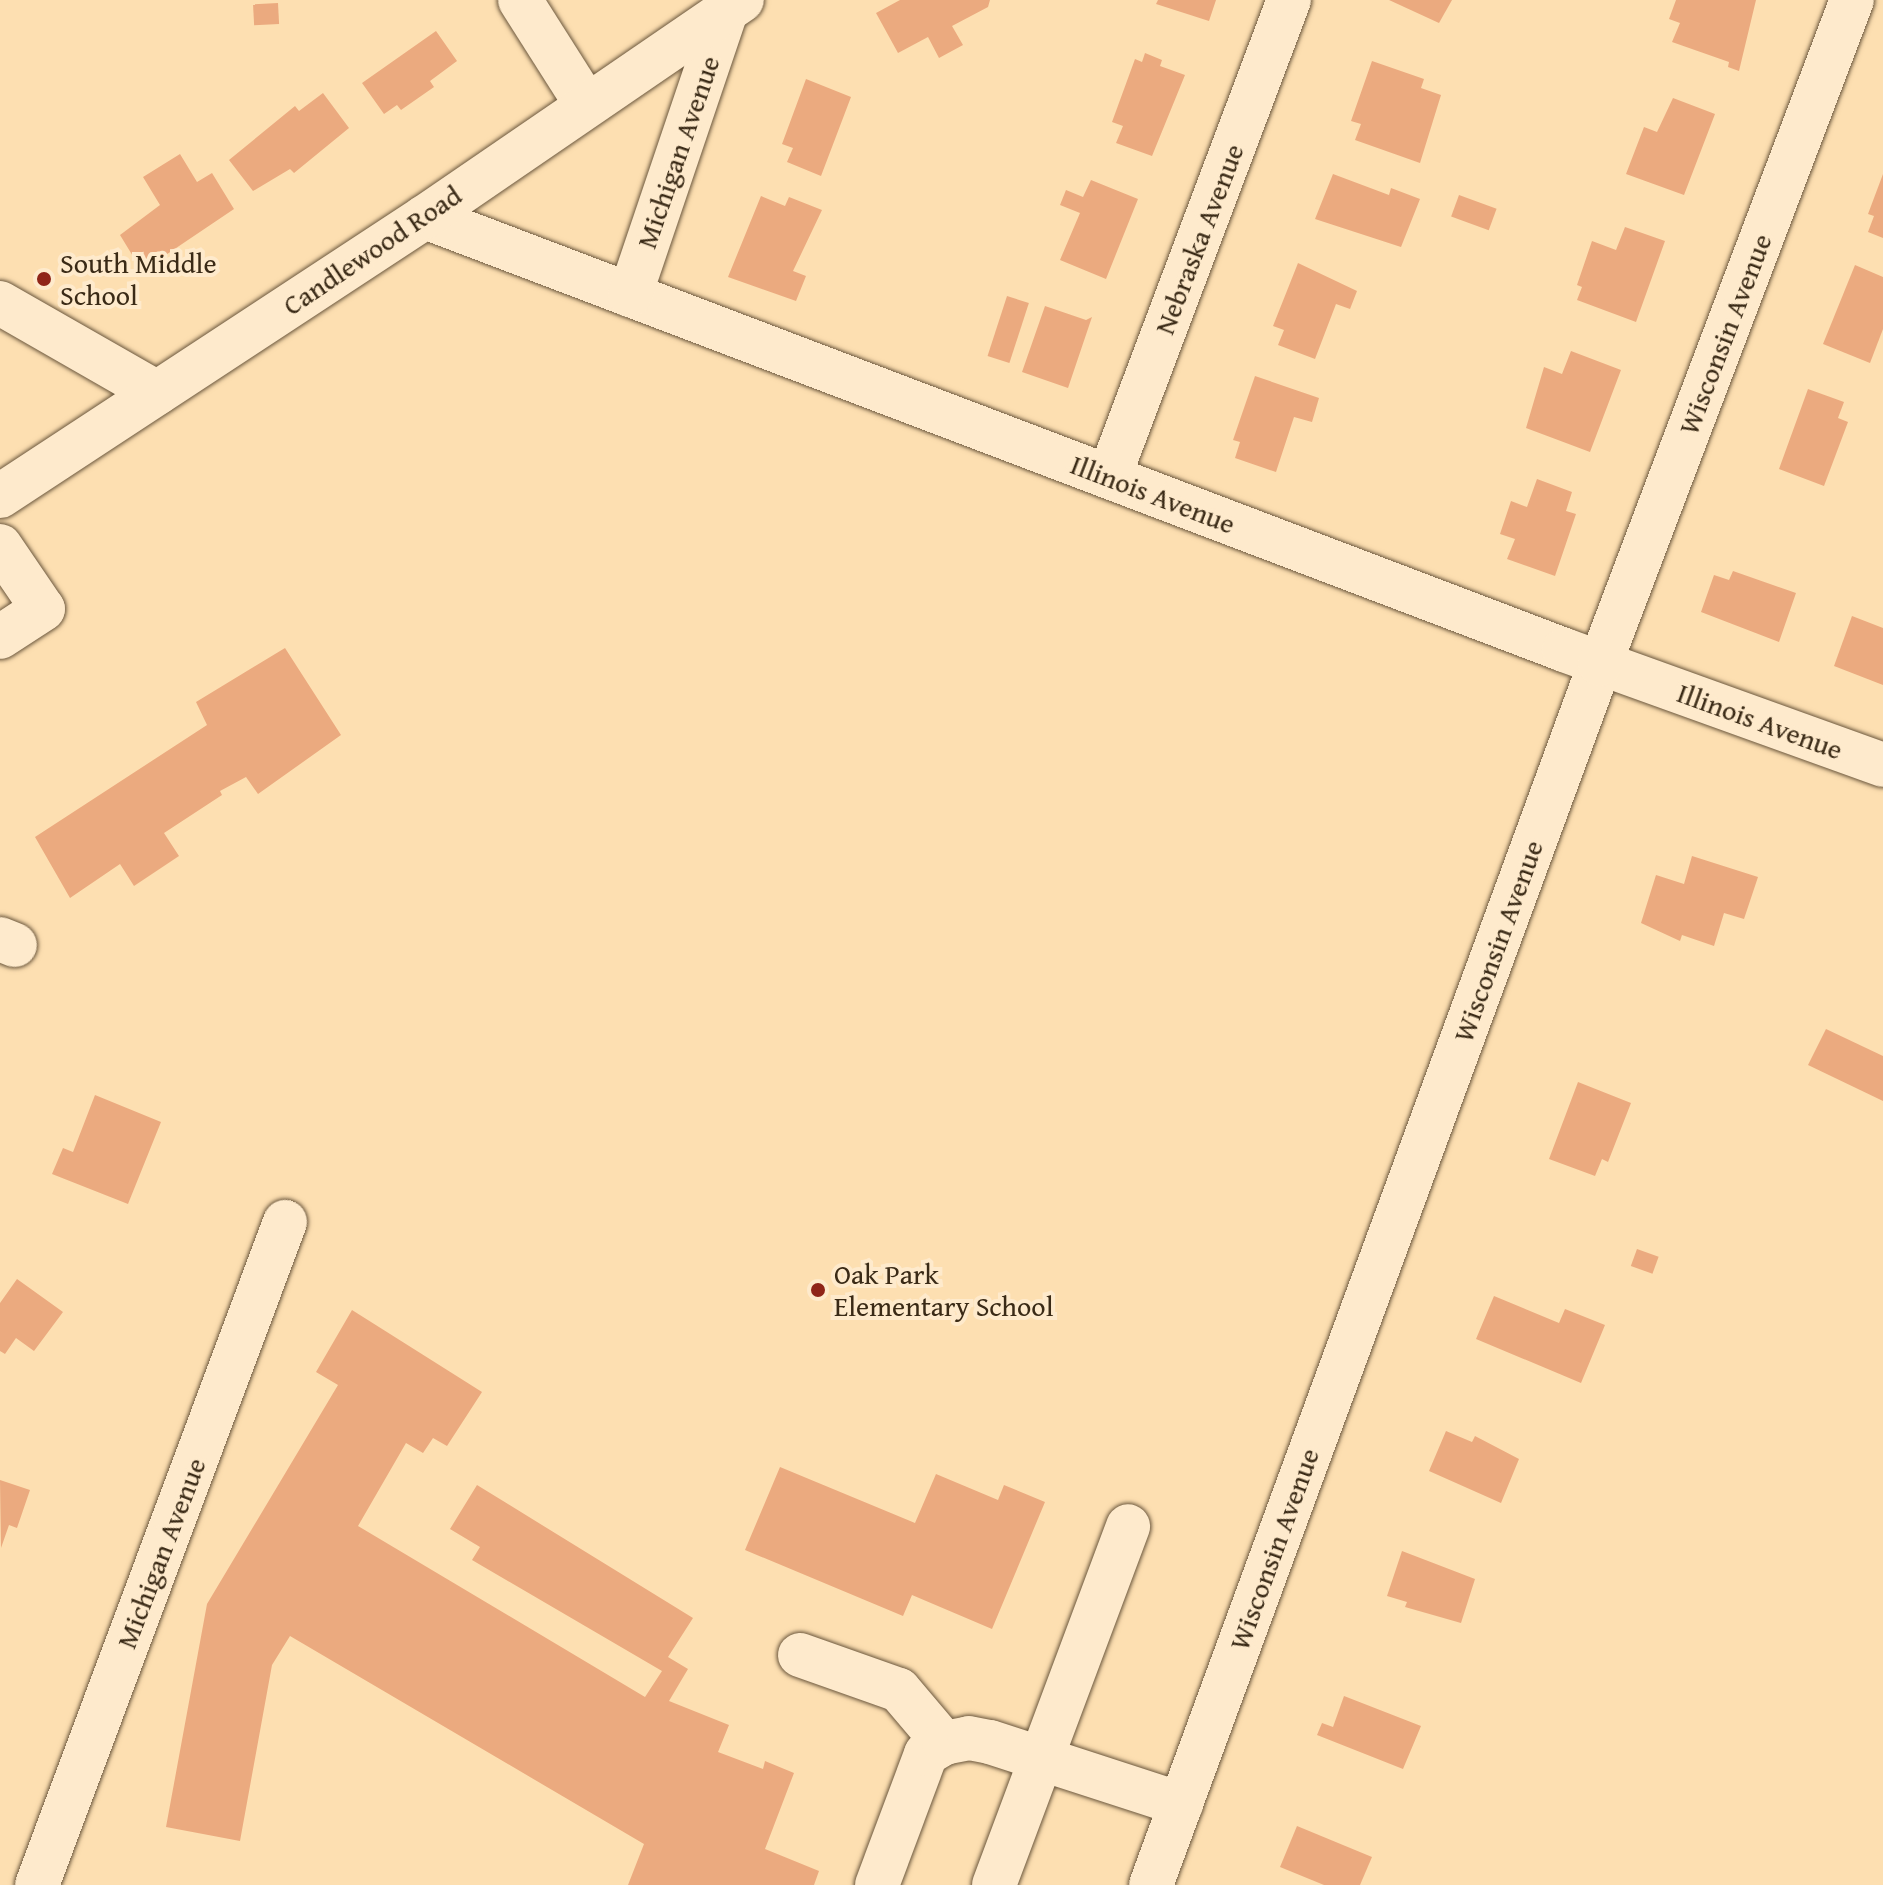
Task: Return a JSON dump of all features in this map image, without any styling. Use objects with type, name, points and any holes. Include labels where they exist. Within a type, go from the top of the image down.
[{"type":"street","points":[[520,0],[586,104]]},
{"type":"street","name":"Nebraska Avenue","points":[[1109,477],[1289,0]]},
{"type":"street","name":"Wisconsin Avenue","points":[[1151,1885],[1600,664],[1852,0]]},
{"type":"street","name":"Candlewood Road","points":[[0,496],[425,217],[734,4]]},
{"type":"street","name":"Michigan Avenue","points":[[630,295],[734,4]]},
{"type":"street","name":"Illinois Avenue","points":[[425,217],[1600,664],[1883,765]]},
{"type":"street","points":[[0,303],[157,393]]},
{"type":"street","points":[[0,546],[43,609],[0,637]]},
{"type":"street","name":"Michigan Avenue","points":[[37,1885],[285,1222]]},
{"type":"street","points":[[994,1885],[1128,1526]]},
{"type":"street","points":[[800,1655],[899,1690],[944,1743]]},
{"type":"street","points":[[877,1885],[926,1754],[944,1743],[969,1738],[1181,1804]]},
{"type":"building","points":[[900,0],[990,0],[988,7],[952,26],[963,45],[939,58],[928,37],[898,53],[876,13]]},
{"type":"building","points":[[1158,0],[1216,0],[1209,21],[1156,4]]},
{"type":"building","points":[[1389,0],[1452,0],[1439,23]]},
{"type":"building","points":[[1676,0],[1756,0],[1739,71],[1728,67],[1729,62],[1672,42],[1680,23],[1669,19]]},
{"type":"building","points":[[278,3],[279,24],[254,25],[253,4]]},
{"type":"building","points":[[436,31],[457,61],[430,81],[434,87],[401,110],[397,105],[384,114],[362,83]]},
{"type":"building","points":[[1145,53],[1162,60],[1160,66],[1185,75],[1152,156],[1116,143],[1123,126],[1112,122],[1135,59],[1142,62]]},
{"type":"building","points":[[1372,61],[1424,79],[1421,88],[1441,95],[1420,163],[1355,140],[1361,124],[1351,121]]},
{"type":"building","points":[[806,79],[851,97],[821,176],[787,162],[793,148],[782,144]]},
{"type":"building","points":[[323,93],[349,128],[294,173],[290,169],[253,191],[229,160],[295,106],[299,111]]},
{"type":"building","points":[[1673,98],[1715,114],[1684,195],[1626,174],[1644,127],[1657,132]]},
{"type":"building","points":[[180,154],[197,182],[212,173],[234,209],[142,271],[120,235],[160,205],[143,177]]},
{"type":"building","points":[[1333,174],[1389,195],[1391,188],[1420,199],[1401,247],[1315,219]]},
{"type":"building","points":[[1883,174],[1883,238],[1868,232],[1874,216],[1868,214]]},
{"type":"building","points":[[1091,180],[1138,199],[1106,279],[1060,260],[1080,213],[1060,205],[1066,190],[1083,197]]},
{"type":"building","points":[[1459,195],[1497,209],[1489,230],[1451,217]]},
{"type":"building","points":[[761,196],[785,206],[789,197],[822,210],[793,271],[806,276],[796,301],[728,277]]},
{"type":"building","points":[[1625,227],[1665,241],[1636,322],[1577,300],[1582,287],[1577,285],[1592,241],[1616,250]]},
{"type":"building","points":[[1298,263],[1357,291],[1350,309],[1336,304],[1315,359],[1278,345],[1284,330],[1273,326]]},
{"type":"building","points":[[1855,265],[1883,277],[1883,329],[1870,363],[1823,344]]},
{"type":"building","points":[[1007,296],[1029,303],[1009,363],[988,356]]},
{"type":"building","points":[[1045,306],[1086,320],[1092,317],[1068,388],[1022,372]]},
{"type":"building","points":[[1571,351],[1621,370],[1590,452],[1526,428],[1544,367],[1562,374]]},
{"type":"building","points":[[1255,376],[1319,398],[1312,422],[1294,417],[1276,472],[1235,458],[1240,442],[1233,440]]},
{"type":"building","points":[[1808,389],[1844,402],[1838,418],[1848,422],[1824,486],[1779,469]]},
{"type":"building","points":[[1537,479],[1572,492],[1566,511],[1576,514],[1555,576],[1507,559],[1515,539],[1500,534],[1511,501],[1527,507]]},
{"type":"building","points":[[1733,571],[1796,593],[1779,642],[1701,612],[1714,575],[1729,580]]},
{"type":"building","points":[[1852,616],[1883,628],[1883,685],[1834,666]]},
{"type":"building","points":[[285,648],[341,735],[258,794],[246,777],[220,791],[222,795],[164,833],[179,856],[134,886],[120,864],[70,898],[35,837],[207,725],[196,702]]},
{"type":"building","points":[[1692,856],[1758,877],[1744,919],[1724,913],[1714,946],[1682,935],[1680,941],[1641,923],[1656,875],[1684,884]]},
{"type":"building","points":[[1826,1029],[1883,1056],[1883,1101],[1808,1065]]},
{"type":"building","points":[[1578,1082],[1631,1103],[1608,1162],[1602,1159],[1595,1176],[1549,1159]]},
{"type":"building","points":[[95,1095],[161,1122],[128,1204],[52,1174],[63,1148],[73,1152]]},
{"type":"building","points":[[1637,1249],[1659,1257],[1652,1274],[1631,1266]]},
{"type":"building","points":[[17,1279],[63,1312],[34,1351],[16,1338],[5,1354],[0,1351],[0,1303]]},
{"type":"building","points":[[1494,1296],[1559,1323],[1565,1309],[1605,1325],[1581,1383],[1476,1339]]},
{"type":"building","points":[[352,1310],[482,1392],[447,1446],[433,1438],[423,1453],[406,1443],[358,1526],[645,1697],[662,1671],[472,1560],[480,1547],[450,1529],[477,1485],[693,1618],[668,1657],[688,1669],[669,1701],[729,1725],[718,1752],[763,1769],[765,1761],[794,1773],[765,1849],[819,1871],[814,1885],[628,1885],[644,1844],[290,1636],[272,1665],[240,1841],[166,1827],[207,1604],[338,1385],[316,1372]]},
{"type":"building","points":[[1446,1431],[1472,1442],[1475,1436],[1519,1459],[1501,1503],[1429,1471]]},
{"type":"building","points":[[780,1467],[915,1523],[936,1474],[998,1500],[1004,1485],[1045,1502],[992,1629],[912,1595],[903,1616],[745,1550]]},
{"type":"building","points":[[0,1480],[30,1490],[17,1528],[9,1525],[1,1548]]},
{"type":"building","points":[[1402,1551],[1475,1579],[1461,1623],[1405,1607],[1407,1602],[1387,1596]]},
{"type":"building","points":[[1344,1696],[1421,1726],[1403,1769],[1317,1735],[1322,1723],[1333,1727]]},
{"type":"building","points":[[1297,1826],[1372,1857],[1360,1885],[1324,1885],[1280,1867]]},
{"type":"place","name":"South Middle School","points":[[44,279]]},
{"type":"place","name":"Oak Park Elementary School","points":[[818,1290]]}]
